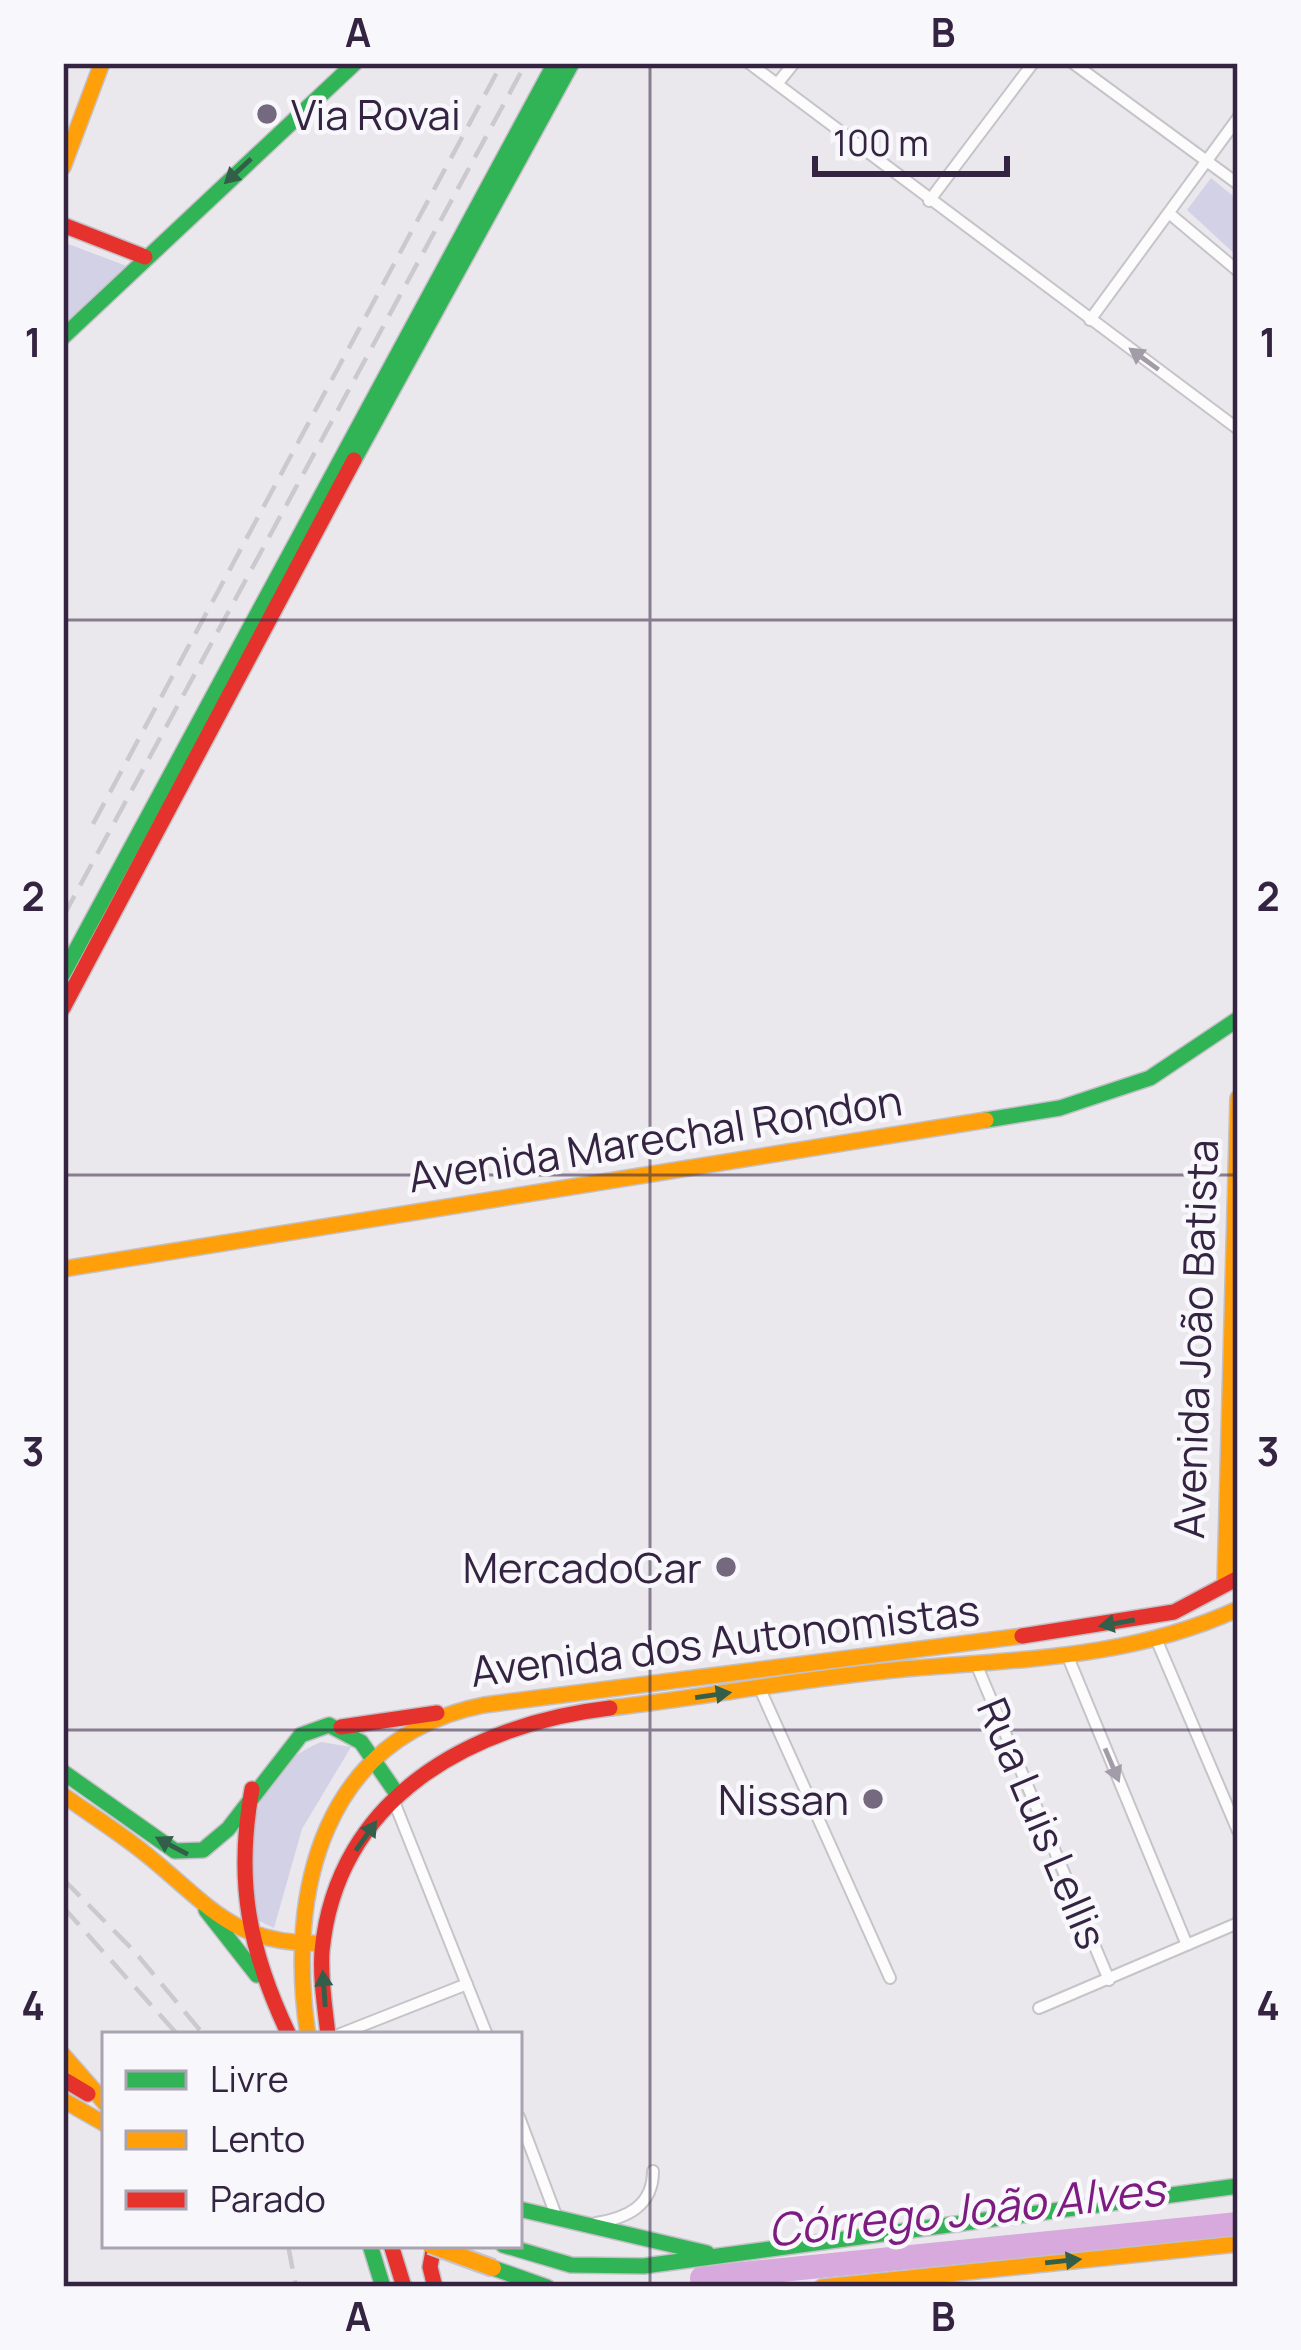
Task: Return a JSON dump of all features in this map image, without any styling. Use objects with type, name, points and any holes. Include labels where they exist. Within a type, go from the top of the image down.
[{"type":"main road","points":[[63,167],[102,63]]},
{"type":"main road","points":[[63,338],[355,63]]},
{"type":"main road","points":[[63,974],[555,63]]},
{"type":"main road","points":[[63,1008],[408,358],[572,63]]},
{"type":"main road","points":[[63,225],[146,257]]},
{"type":"main road","name":"Avenida Marechal Rondon","points":[[63,1269],[1060,1108],[1150,1078],[1238,1019]]},
{"type":"main road","name":"Avenida João Batista","points":[[1231,1580],[1238,1099]]},
{"type":"main road","points":[[1192,1632],[1231,1580]]},
{"type":"main road","name":"Avenida dos Autonomistas","points":[[307,2032],[298,1984],[299,1945],[314,1873],[336,1813],[375,1754],[462,1709],[1115,1624],[1174,1612],[1204,1600],[1231,1580]]},
{"type":"main road","name":"Avenida dos Autonomistas","points":[[328,2032],[323,1943],[342,1877],[395,1797],[461,1748],[517,1725],[760,1688],[1067,1657],[1156,1642],[1237,1612]]},
{"type":"main road","points":[[63,1772],[176,1851],[191,1856],[208,1852],[224,1838],[252,1790],[302,1737],[462,1709]]},
{"type":"main road","points":[[340,1727],[375,1754],[395,1797]]},
{"type":"main road","points":[[252,1790],[238,1871],[246,1937],[287,2032]]},
{"type":"main road","points":[[63,1795],[144,1853],[206,1910],[246,1937],[299,1945],[323,1943]]},
{"type":"main road","points":[[206,1910],[262,1982]]},
{"type":"main road","points":[[63,2055],[102,2112]]},
{"type":"main road","points":[[63,2079],[102,2112]]},
{"type":"main road","points":[[63,2100],[102,2112]]},
{"type":"main road","points":[[63,2116],[102,2112]]},
{"type":"main road","points":[[513,2248],[571,2265],[603,2268],[1238,2186]]},
{"type":"main road","points":[[522,2210],[720,2255]]},
{"type":"main road","points":[[822,2287],[1238,2244]]},
{"type":"main road","points":[[371,2248],[383,2287]]},
{"type":"main road","points":[[393,2248],[404,2287]]},
{"type":"main road","points":[[432,2248],[435,2287]]},
{"type":"main road","points":[[440,2248],[547,2287]]},
{"type":"street","points":[[749,63],[1238,429]]},
{"type":"street","points":[[777,84],[794,63]]},
{"type":"street","points":[[929,201],[1033,63]]},
{"type":"street","points":[[1073,63],[1238,184]]},
{"type":"street","points":[[1090,320],[1238,118]]},
{"type":"street","points":[[1170,214],[1238,271]]},
{"type":"street","points":[[1156,1642],[1238,1831]]},
{"type":"street","points":[[1067,1657],[1187,1945]]},
{"type":"street","name":"Rua Luis Lellis","points":[[977,1666],[1108,1980]]},
{"type":"street","points":[[760,1688],[890,1978]]},
{"type":"street","points":[[395,1797],[486,2032]]},
{"type":"street","points":[[1039,2008],[1238,1923]]},
{"type":"street","points":[[346,2032],[467,1984]]},
{"type":"street","points":[[522,2124],[557,2218]]},
{"type":"street","points":[[584,2225],[632,2212],[649,2193],[652,2171]]},
{"type":"shaded area","points":[[1211,178],[1238,200],[1238,257],[1187,210]]},
{"type":"shaded area","points":[[63,242],[132,268],[63,337]]},
{"type":"shaded area","points":[[321,1742],[351,1747],[302,1829],[274,1928],[251,1917],[251,1839],[256,1815],[277,1773]]},
{"type":"waterway","name":"Córrego João Alves","points":[[702,2278],[1238,2224]]},
{"type":"railway","points":[[93,824],[502,63]]},
{"type":"railway","points":[[63,917],[526,63]]},
{"type":"railway","points":[[63,1879],[135,1952],[202,2032]]},
{"type":"railway","points":[[63,1907],[175,2032]]},
{"type":"railway","points":[[289,2248],[296,2287]]},
{"type":"traffic: fast","points":[[63,337],[355,63]]},
{"type":"traffic: fast","points":[[63,974],[555,63]]},
{"type":"traffic: fast","points":[[354,460],[572,63]]},
{"type":"traffic: fast","points":[[986,1120],[1060,1108],[1150,1078],[1238,1019]]},
{"type":"traffic: fast","points":[[63,1772],[175,1851],[203,1850],[228,1829],[301,1735],[329,1725],[361,1742],[397,1794]]},
{"type":"traffic: fast","points":[[206,1910],[257,1975]]},
{"type":"traffic: fast","points":[[513,2248],[571,2265],[644,2266],[1238,2186]]},
{"type":"traffic: fast","points":[[522,2210],[707,2253]]},
{"type":"traffic: fast","points":[[371,2248],[383,2287]]},
{"type":"traffic: fast","points":[[493,2268],[547,2287]]},
{"type":"traffic: slow","points":[[63,167],[102,63]]},
{"type":"traffic: slow","points":[[1225,1583],[1238,1098]]},
{"type":"traffic: slow","points":[[63,1269],[986,1120]]},
{"type":"traffic: slow","points":[[610,1708],[858,1674],[1112,1648],[1154,1639],[1238,1609]]},
{"type":"traffic: slow","points":[[308,2032],[304,1927],[312,1876],[327,1828],[352,1786],[385,1750],[429,1722],[484,1705],[1022,1636]]},
{"type":"traffic: slow","points":[[63,1795],[137,1847],[225,1919],[267,1938],[323,1943]]},
{"type":"traffic: slow","points":[[63,2055],[102,2100]]},
{"type":"traffic: slow","points":[[63,2100],[102,2122]]},
{"type":"traffic: slow","points":[[822,2287],[1238,2244]]},
{"type":"traffic: slow","points":[[438,2248],[493,2268]]},
{"type":"traffic: jam","points":[[63,225],[145,257]]},
{"type":"traffic: jam","points":[[63,1008],[354,460]]},
{"type":"traffic: jam","points":[[1022,1636],[1174,1612],[1238,1578]]},
{"type":"traffic: jam","points":[[328,2032],[322,1951],[333,1897],[354,1850],[383,1811],[420,1778],[462,1751],[509,1731],[610,1708]]},
{"type":"traffic: jam","points":[[341,1727],[437,1713]]},
{"type":"traffic: jam","points":[[252,1789],[245,1854],[249,1915],[264,1974],[288,2032]]},
{"type":"traffic: jam","points":[[63,2079],[88,2094]]},
{"type":"traffic: jam","points":[[392,2248],[404,2287]]},
{"type":"traffic: jam","points":[[433,2248],[430,2267],[435,2287]]},
{"type":"place","name":"Via Rovai","points":[[267,114]]},
{"type":"place","name":"MercadoCar","points":[[726,1567]]},
{"type":"place","name":"Nissan","points":[[873,1799]]}]
